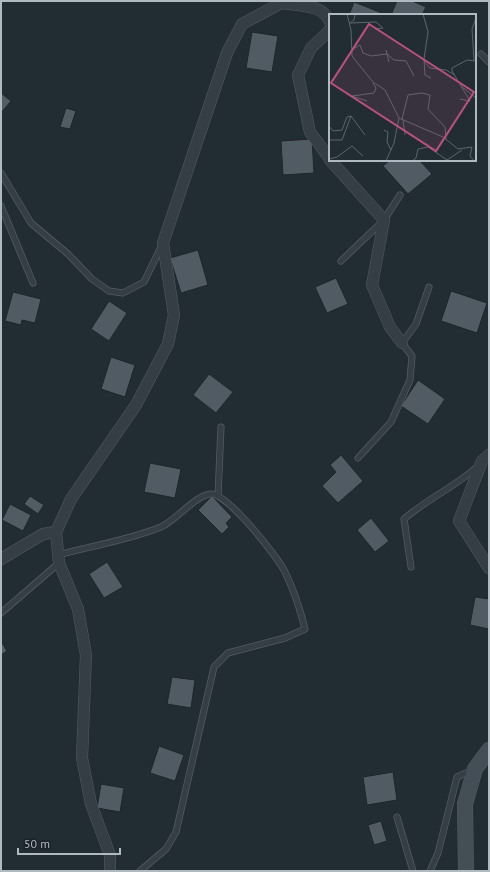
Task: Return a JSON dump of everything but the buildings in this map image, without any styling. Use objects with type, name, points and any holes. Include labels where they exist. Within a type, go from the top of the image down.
[{"type":"street","points":[[110,871],[110,855],[90,804],[82,758],[86,655],[78,609],[59,559],[56,532],[72,500],[136,405],[168,344],[174,315],[163,243],[227,53],[242,24],[283,2],[316,8],[327,14],[329,19]]},
{"type":"street","points":[[329,31],[311,48],[298,75],[310,132],[329,159]]},
{"type":"street","points":[[331,161],[384,220],[372,285],[390,327],[402,343]]},
{"type":"street","points":[[486,458],[458,521],[489,568]]},
{"type":"street","points":[[1,559],[43,534],[56,532]]},
{"type":"street","points":[[466,871],[465,804],[475,769],[489,750]]},
{"type":"lane","points":[[482,54],[489,62]]},
{"type":"lane","points":[[1,172],[31,223],[68,254],[92,279],[109,291],[123,293],[144,282],[163,243]]},
{"type":"lane","points":[[341,261],[384,220],[400,195]]},
{"type":"lane","points":[[1,206],[33,283]]},
{"type":"lane","points":[[358,458],[391,422],[410,380],[412,356],[402,343],[416,324],[429,287]]},
{"type":"lane","points":[[218,496],[221,427]]},
{"type":"lane","points":[[412,567],[404,519],[418,506],[462,480],[486,458]]},
{"type":"lane","points":[[1,613],[59,559],[162,526],[201,498],[211,494],[218,496],[234,508],[252,527],[284,570],[299,604],[305,629],[285,638],[228,653],[214,667],[176,832],[166,849],[140,871]]},
{"type":"lane","points":[[430,871],[438,853],[457,776],[475,769]]},
{"type":"lane","points":[[397,817],[412,871]]}]
